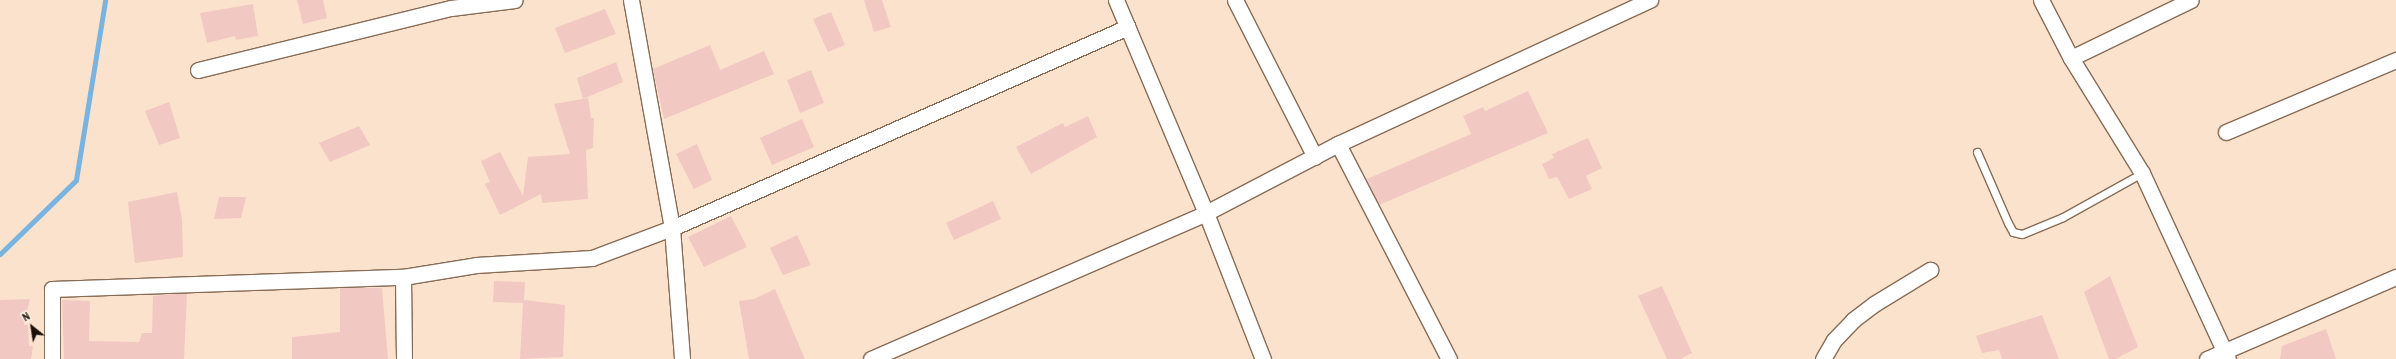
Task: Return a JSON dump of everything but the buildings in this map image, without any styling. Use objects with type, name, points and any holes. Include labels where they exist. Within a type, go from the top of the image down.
[{"type":"street","points":[[198,70],[451,8],[515,0]]},
{"type":"street","points":[[1116,0],[1206,213],[1263,359]]},
{"type":"street","points":[[1234,0],[1315,157]]},
{"type":"street","points":[[871,359],[1206,213],[1338,144],[1650,0]]},
{"type":"street","points":[[2041,0],[2071,58],[2142,173],[2226,355]]},
{"type":"street","points":[[2071,58],[2191,0]]},
{"type":"street","points":[[636,1],[672,228],[682,359]]},
{"type":"street","points":[[52,359],[52,290],[403,277],[476,265],[592,258],[672,228],[1128,27]]},
{"type":"street","points":[[2226,132],[2396,60]]},
{"type":"street","points":[[1338,144],[1449,359]]},
{"type":"street","points":[[1823,359],[1834,340],[1853,320],[1874,304],[1930,270]]},
{"type":"street","points":[[403,277],[404,359]]},
{"type":"street","points":[[2207,359],[2226,355],[2394,283]]},
{"type":"lane","points":[[1977,152],[2008,223],[2013,232],[2022,234],[2063,217],[2142,173]]},
{"type":"waterway","points":[[0,254],[76,180],[105,0]]}]
